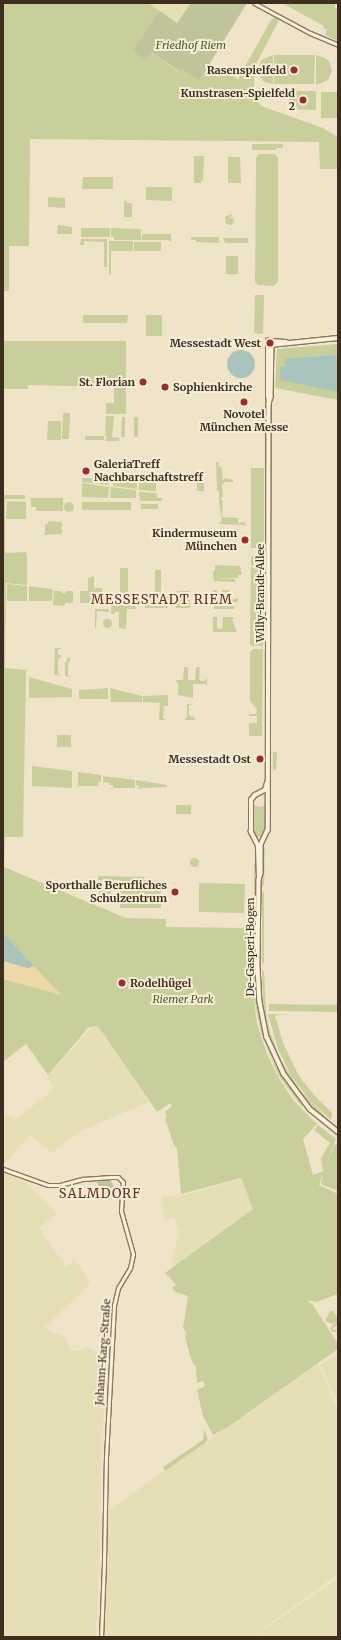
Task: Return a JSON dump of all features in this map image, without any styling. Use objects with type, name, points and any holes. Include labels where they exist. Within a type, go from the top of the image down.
[{"type":"main road","name":"Willy-Brandt-Allee","points":[[264,840],[268,833],[269,404],[271,397],[270,343],[338,338]]},
{"type":"main road","name":"Willy-Brandt-Allee","points":[[254,838],[251,832],[252,800],[254,794],[262,793],[267,782]]},
{"type":"main road","points":[[262,793],[268,799]]},
{"type":"main road","points":[[254,838],[264,840]]},
{"type":"main road","name":"De-Gasperi-Bogen","points":[[254,838],[258,846],[257,873],[259,880]]},
{"type":"main road","name":"De-Gasperi-Bogen","points":[[264,840],[261,845],[261,873],[259,880],[258,986],[265,1030],[276,1060],[291,1086],[310,1109],[338,1132]]},
{"type":"street","points":[[254,3],[310,33],[338,45]]},
{"type":"street","name":"Johann-Karg-Straße","points":[[3,1169],[48,1185],[60,1185],[80,1179],[111,1177],[118,1177],[123,1182],[121,1211],[133,1257],[130,1268],[118,1287],[115,1296],[105,1488],[104,1563],[100,1637]]},
{"type":"shaded area","points":[[148,3],[191,3],[177,23]]},
{"type":"shaded area","points":[[93,1026],[99,1026],[149,1102],[83,1130],[51,1153],[31,1135],[3,1165],[3,1111],[15,1120],[54,1089],[47,1077]]},
{"type":"shaded area","points":[[3,1173],[25,1181],[57,1214],[39,1228],[66,1267],[75,1260],[90,1282],[87,1287],[44,1328],[67,1338],[68,1345],[71,1350],[81,1351],[87,1347],[107,1358],[101,1456],[100,1548],[96,1637],[3,1637]]},
{"type":"shaded area","points":[[241,1179],[253,1209],[175,1266],[171,1259],[180,1231],[174,1217],[164,1220],[162,1197],[181,1196]]},
{"type":"shaded area","points":[[338,1354],[338,1403],[321,1365]]},
{"type":"shaded area","points":[[318,1364],[338,1412],[338,1574],[256,1634],[255,1637],[103,1637],[107,1511]]},
{"type":"shaded area","points":[[338,1579],[338,1637],[257,1637],[257,1634]]},
{"type":"green space","points":[[3,3],[148,3],[160,11],[132,50],[145,59],[152,52],[179,72],[182,69],[199,81],[209,63],[238,79],[271,20],[275,17],[279,20],[254,68],[254,90],[259,92],[280,92],[280,98],[257,98],[261,106],[323,128],[338,137],[338,169],[320,169],[319,142],[30,139],[29,246],[9,246],[9,291],[3,291]]},
{"type":"green space","name":"Friedhof Riem","points":[[191,3],[247,3],[199,81],[182,69],[180,72],[152,52],[145,60],[132,50],[160,11],[177,23]]},
{"type":"green space","points":[[282,3],[335,3],[335,8],[338,8],[338,41],[325,35],[327,30],[323,28],[324,26]]},
{"type":"green space","points":[[273,55],[273,84],[264,82],[258,69],[261,60]]},
{"type":"green space","name":"Rasenspielfeld","points":[[274,55],[315,55],[314,84],[274,84]]},
{"type":"green space","points":[[316,55],[329,61],[332,71],[328,80],[316,85]]},
{"type":"green space","name":"Kunstrasen-Spielfeld 2","points":[[289,91],[316,91],[316,110],[289,109]]},
{"type":"green space","points":[[321,92],[338,92],[338,118],[321,118]]},
{"type":"green space","points":[[252,144],[283,144],[283,148],[276,148],[276,150],[252,150]]},
{"type":"green space","points":[[259,154],[275,154],[278,158],[278,165],[276,166],[278,166],[278,282],[274,286],[258,285],[255,282],[256,158]]},
{"type":"green space","points":[[194,156],[197,156],[197,160],[198,156],[204,156],[203,183],[201,179],[201,183],[194,183]]},
{"type":"green space","points":[[228,157],[240,157],[241,183],[228,183]]},
{"type":"green space","points":[[83,177],[113,177],[113,189],[82,189]]},
{"type":"green space","points":[[146,187],[172,187],[172,201],[146,200]]},
{"type":"green space","points":[[48,197],[65,198],[65,208],[48,207]]},
{"type":"green space","points":[[124,201],[127,201],[127,203],[132,203],[132,217],[124,217]]},
{"type":"green space","points":[[231,214],[232,216],[228,218],[233,218],[234,222],[231,225],[226,224],[225,217]]},
{"type":"green space","points":[[58,225],[72,227],[72,234],[57,234]]},
{"type":"green space","points":[[81,228],[110,228],[110,237],[81,237]]},
{"type":"green space","points":[[111,228],[141,229],[141,240],[114,240],[114,237],[111,237]]},
{"type":"green space","points":[[142,234],[171,234],[171,242],[168,240],[142,240]]},
{"type":"green space","points":[[191,237],[219,237],[219,243],[196,242],[196,240],[191,240]]},
{"type":"green space","points":[[223,238],[248,238],[248,243],[225,243]]},
{"type":"green space","points":[[81,239],[107,239],[107,267],[104,267],[104,242],[84,241],[84,245],[80,245]]},
{"type":"green space","points":[[109,241],[133,241],[133,251],[111,251],[111,274],[109,274]]},
{"type":"green space","points":[[134,242],[161,242],[161,251],[134,251]]},
{"type":"green space","points":[[226,256],[238,256],[238,274],[226,274]]},
{"type":"green space","points":[[255,295],[264,295],[263,334],[254,333]]},
{"type":"green space","points":[[83,315],[128,315],[127,323],[83,323]]},
{"type":"green space","points":[[146,315],[162,315],[162,336],[146,336]]},
{"type":"green space","points":[[3,341],[126,341],[126,414],[106,414],[106,403],[114,403],[114,387],[28,385],[28,389],[3,389]]},
{"type":"green space","points":[[338,344],[338,400],[275,388],[277,349]]},
{"type":"green space","points":[[63,413],[70,413],[69,439],[62,439]]},
{"type":"green space","points":[[106,416],[114,416],[112,437],[119,438],[119,441],[105,441],[107,436],[105,436]]},
{"type":"green space","points":[[122,417],[125,417],[125,437],[121,437]]},
{"type":"green space","points":[[134,417],[138,417],[138,437],[134,437]]},
{"type":"green space","points":[[48,421],[61,421],[61,440],[47,440]]},
{"type":"green space","points":[[85,436],[104,436],[104,440],[85,440]]},
{"type":"green space","points":[[216,462],[219,462],[218,465],[222,468],[223,480],[225,478],[233,480],[233,482],[225,482],[222,485],[223,496],[220,499],[223,501],[222,517],[238,518],[238,523],[245,522],[246,525],[219,524],[222,520],[219,503],[219,491],[217,491]]},
{"type":"green space","points":[[251,468],[264,468],[264,548],[251,548]]},
{"type":"green space","points":[[197,477],[204,477],[204,491],[197,491]]},
{"type":"green space","points":[[82,478],[109,478],[109,485],[82,482]]},
{"type":"green space","points":[[113,478],[137,478],[137,489],[113,486]]},
{"type":"green space","points":[[139,479],[156,479],[156,491],[139,490]]},
{"type":"green space","points":[[82,483],[109,487],[108,498],[82,497]]},
{"type":"green space","points":[[111,487],[136,490],[136,498],[110,498]]},
{"type":"green space","points":[[139,492],[157,493],[157,498],[162,498],[162,501],[140,501]]},
{"type":"green space","name":"Riemer Park","points":[[3,495],[25,495],[25,499],[5,499],[5,550],[6,553],[26,552],[27,556],[27,585],[6,583],[5,668],[26,670],[23,837],[5,837],[4,867],[126,918],[166,919],[166,927],[252,928],[252,981],[257,1024],[267,1054],[277,1075],[294,1101],[317,1124],[303,1139],[313,1175],[323,1171],[321,1158],[330,1143],[314,1130],[318,1125],[336,1139],[326,1164],[335,1144],[338,1145],[338,1191],[321,1184],[323,1174],[319,1185],[338,1194],[338,1294],[316,1302],[307,1300],[313,1305],[338,1344],[338,1349],[225,1429],[213,1435],[203,1416],[197,1390],[205,1386],[203,1381],[197,1383],[196,1367],[192,1362],[185,1337],[186,1332],[183,1328],[188,1296],[176,1292],[172,1288],[176,1285],[165,1273],[253,1209],[241,1178],[181,1194],[177,1148],[174,1145],[165,1118],[167,1116],[165,1112],[172,1106],[170,1103],[157,1112],[98,1026],[89,1027],[48,1075],[26,1044],[3,1062]]},
{"type":"green space","points":[[31,498],[63,498],[63,511],[36,511],[36,507],[31,507]]},
{"type":"green space","points":[[7,501],[26,502],[26,519],[6,519]]},
{"type":"green space","points":[[67,502],[71,502],[73,503],[73,511],[67,512],[64,509],[64,505]]},
{"type":"green space","points":[[82,502],[131,502],[131,510],[88,510],[86,508],[87,510],[82,510]]},
{"type":"green space","points":[[141,504],[158,504],[158,509],[141,509]]},
{"type":"green space","points":[[48,521],[62,522],[62,534],[45,535],[45,524],[48,524]]},
{"type":"green space","points":[[253,555],[264,556],[263,646],[252,646],[250,644],[251,558]]},
{"type":"green space","points":[[215,565],[240,566],[242,575],[238,575],[238,578],[215,578],[235,579],[235,582],[214,581],[213,571],[215,571]]},
{"type":"green space","points":[[120,568],[128,568],[128,594],[136,594],[136,609],[127,609],[126,629],[119,628],[119,612],[111,614],[112,594],[120,595],[120,583],[122,583],[120,582]]},
{"type":"green space","points":[[155,570],[161,570],[161,595],[169,596],[168,608],[145,608],[145,597],[155,598]]},
{"type":"green space","points":[[94,576],[94,592],[95,588],[102,588],[103,596],[105,597],[104,601],[102,603],[80,603],[80,591],[88,591],[88,578]]},
{"type":"green space","points":[[7,584],[27,586],[27,601],[7,601]]},
{"type":"green space","points":[[29,586],[53,589],[52,601],[29,601]]},
{"type":"green space","points":[[213,590],[217,590],[217,602],[222,602],[222,590],[229,590],[232,597],[230,600],[238,598],[238,601],[232,604],[214,603]]},
{"type":"green space","points":[[54,591],[60,591],[64,594],[67,591],[73,591],[73,603],[65,603],[65,606],[53,605]]},
{"type":"green space","points":[[177,591],[190,591],[190,608],[176,608]]},
{"type":"green space","points":[[214,605],[234,606],[234,609],[214,609]]},
{"type":"green space","points":[[95,609],[109,609],[109,612],[97,611],[96,628],[95,628]]},
{"type":"green space","points":[[213,617],[217,617],[217,628],[221,629],[223,617],[233,617],[234,619],[232,619],[237,632],[213,632]]},
{"type":"green space","points":[[105,619],[109,619],[111,623],[109,627],[105,627],[103,625],[103,621]]},
{"type":"green space","points":[[55,648],[62,648],[58,650],[58,655],[61,655],[61,658],[58,658],[58,674],[61,676],[54,674]]},
{"type":"green space","points":[[253,649],[263,649],[262,736],[249,736],[249,723],[257,723],[257,716],[249,716],[249,714],[256,714],[257,709],[250,701],[250,652]]},
{"type":"green space","points":[[264,649],[265,654],[264,735]]},
{"type":"green space","points":[[67,658],[70,658],[70,662],[68,662],[68,675],[72,677],[65,676],[65,662],[67,662]]},
{"type":"green space","points":[[184,667],[188,667],[188,680],[195,680],[196,667],[200,667],[199,679],[201,681],[205,681],[207,676],[207,686],[206,684],[193,684],[193,698],[178,695],[178,683],[176,680],[183,680]]},
{"type":"green space","points":[[29,677],[72,689],[72,697],[29,698]]},
{"type":"green space","points":[[108,688],[108,699],[79,699],[79,690]]},
{"type":"green space","points":[[110,688],[142,696],[142,702],[111,702]]},
{"type":"green space","points":[[168,695],[168,706],[164,706],[163,718],[167,720],[159,720],[160,703],[143,702],[143,696]]},
{"type":"green space","points":[[187,704],[194,704],[189,705],[189,716],[194,717],[195,720],[185,720],[185,718],[187,718]]},
{"type":"green space","points":[[57,735],[71,735],[71,747],[57,747]]},
{"type":"green space","points":[[273,751],[277,753],[276,770],[273,770]]},
{"type":"green space","points":[[32,766],[72,771],[72,788],[32,786]]},
{"type":"green space","points":[[78,772],[101,775],[101,782],[98,782],[98,786],[78,786]]},
{"type":"green space","points":[[103,776],[135,780],[135,788],[113,788],[113,785],[109,785],[110,783],[104,782],[104,786]]},
{"type":"green space","points":[[136,780],[167,785],[167,787],[143,788],[142,785],[142,789],[137,788],[140,786],[136,785]]},
{"type":"green space","points":[[253,802],[256,806],[260,807],[266,802],[266,833],[261,837],[257,837],[253,833]]},
{"type":"green space","points":[[176,805],[191,805],[191,814],[176,814]]},
{"type":"green space","points":[[263,848],[265,848],[264,886],[262,885]]},
{"type":"green space","points":[[194,857],[199,862],[194,867],[189,862]]},
{"type":"green space","points":[[254,864],[256,864],[255,919],[254,919]]},
{"type":"green space","points":[[98,876],[144,877],[144,880],[161,881],[161,908],[120,908],[120,880],[98,880]]},
{"type":"green space","points":[[99,881],[111,881],[111,900],[99,900]]},
{"type":"green space","points":[[199,883],[245,884],[244,913],[199,912]]},
{"type":"green space","points":[[264,892],[264,964],[262,962],[262,893]]},
{"type":"green space","points":[[253,930],[256,931],[257,998],[263,1031],[273,1061],[284,1080],[302,1104],[302,1107],[278,1075],[261,1032],[254,998]]},
{"type":"green space","points":[[264,970],[266,1013],[270,1032],[280,1058],[300,1090],[331,1122],[323,1118],[303,1098],[287,1075],[274,1050],[268,1032],[263,1003],[262,971]]},
{"type":"green space","points":[[269,1004],[338,1005],[338,1012],[269,1011]]},
{"type":"green space","points":[[268,1014],[289,1014],[275,1015],[283,1043],[299,1076],[314,1095],[332,1113],[331,1120],[309,1099],[292,1077],[278,1049]]},
{"type":"green space","points":[[108,1179],[114,1187],[101,1193],[96,1180]]},
{"type":"green space","points":[[330,1311],[333,1311],[338,1318],[338,1324],[332,1329],[338,1329],[336,1332],[332,1332],[330,1328],[336,1322],[332,1324],[325,1321]]},
{"type":"green space","points":[[204,1429],[208,1439],[205,1443],[165,1471],[163,1467],[203,1440]]},
{"type":"sand","points":[[3,961],[28,968],[34,966],[61,995],[3,979]]},
{"type":"water","points":[[241,350],[251,354],[255,364],[251,374],[241,378],[231,374],[227,364],[231,354]]},
{"type":"water","points":[[334,355],[338,358],[338,392],[280,380],[280,367],[285,367],[285,359]]},
{"type":"water","points":[[3,933],[34,966],[28,968],[3,961]]},
{"type":"place","name":"Rasenspielfeld","points":[[294,70]]},
{"type":"place","name":"Kunstrasen-Spielfeld 2","points":[[303,100]]},
{"type":"place","name":"Messestadt West","points":[[270,343]]},
{"type":"place","name":"St. Florian","points":[[143,382]]},
{"type":"place","name":"Sophienkirche","points":[[165,387]]},
{"type":"place","name":"Novotel München Messe","points":[[244,402]]},
{"type":"place","name":"GaleriaTreff Nachbarschaftstreff","points":[[86,471]]},
{"type":"place","name":"Kindermuseum München","points":[[245,540]]},
{"type":"place","name":"Messestadt Ost","points":[[260,759]]},
{"type":"place","name":"Sporthalle Berufliches Schulzentrum","points":[[175,892]]},
{"type":"place","name":"Rodelhügel","points":[[122,983]]},
{"type":"district","name":"MESSESTADT RIEM","points":[[162,600]]},
{"type":"district","name":"SALMDORF","points":[[100,1194]]}]
